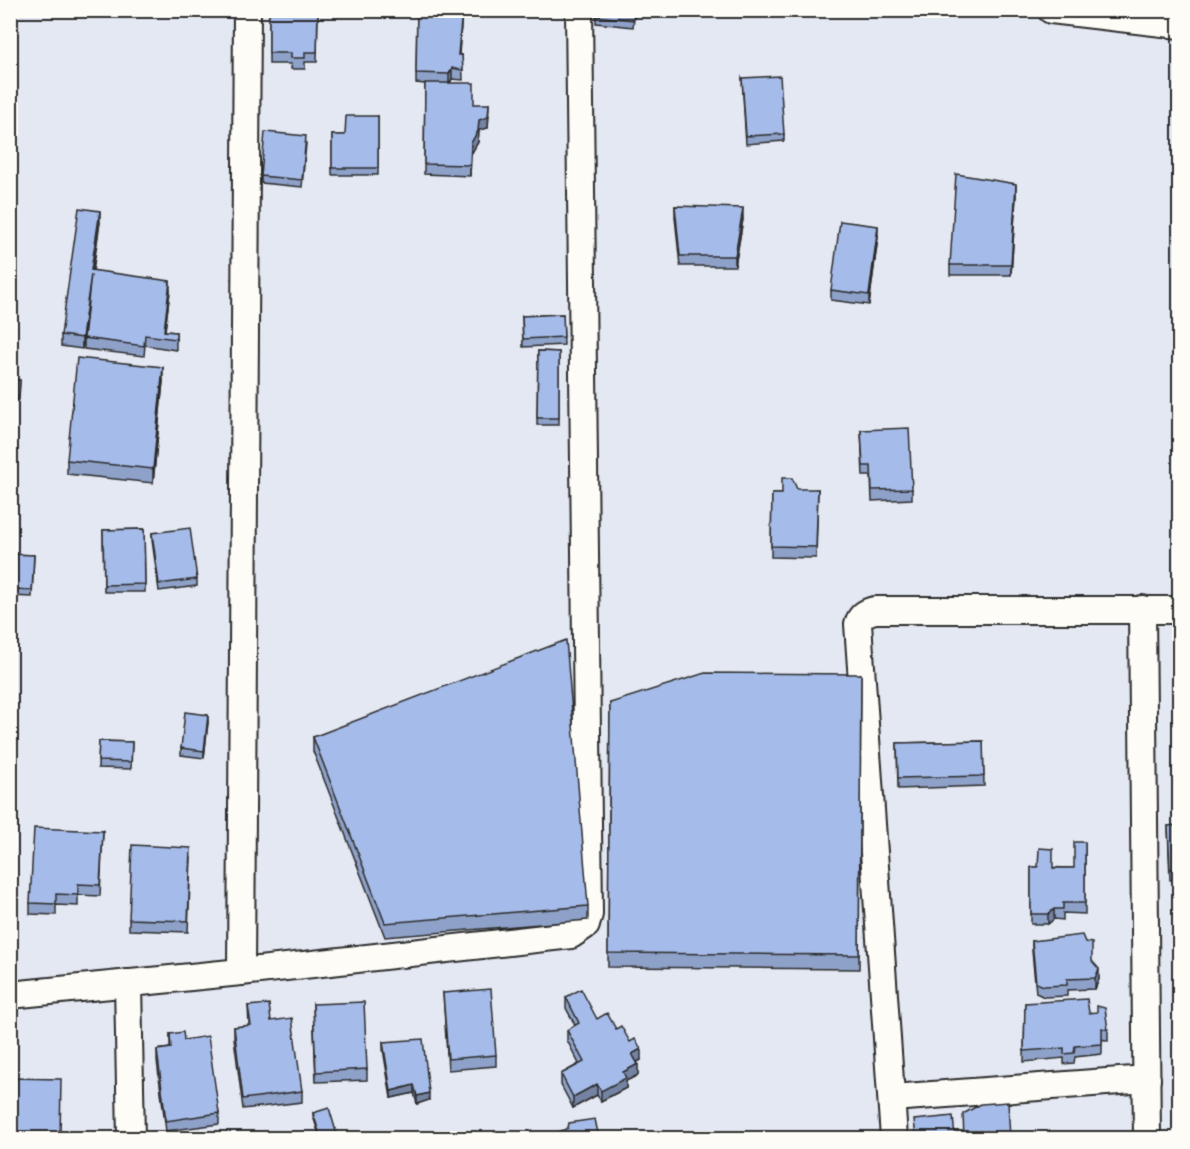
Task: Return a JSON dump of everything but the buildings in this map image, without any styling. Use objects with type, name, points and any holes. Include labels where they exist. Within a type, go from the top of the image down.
[{"type":"street","points":[[241,972],[247,10]]},
{"type":"street","points":[[10,995],[571,935],[582,929],[588,920],[579,10]]},
{"type":"street","points":[[1051,10],[1179,25]]},
{"type":"street","points":[[1142,609],[1147,1138]]},
{"type":"street","points":[[894,1138],[858,624],[860,618],[875,610],[1179,610]]},
{"type":"street","points":[[128,983],[131,1138]]},
{"type":"street","points":[[892,1098],[1147,1079]]}]
